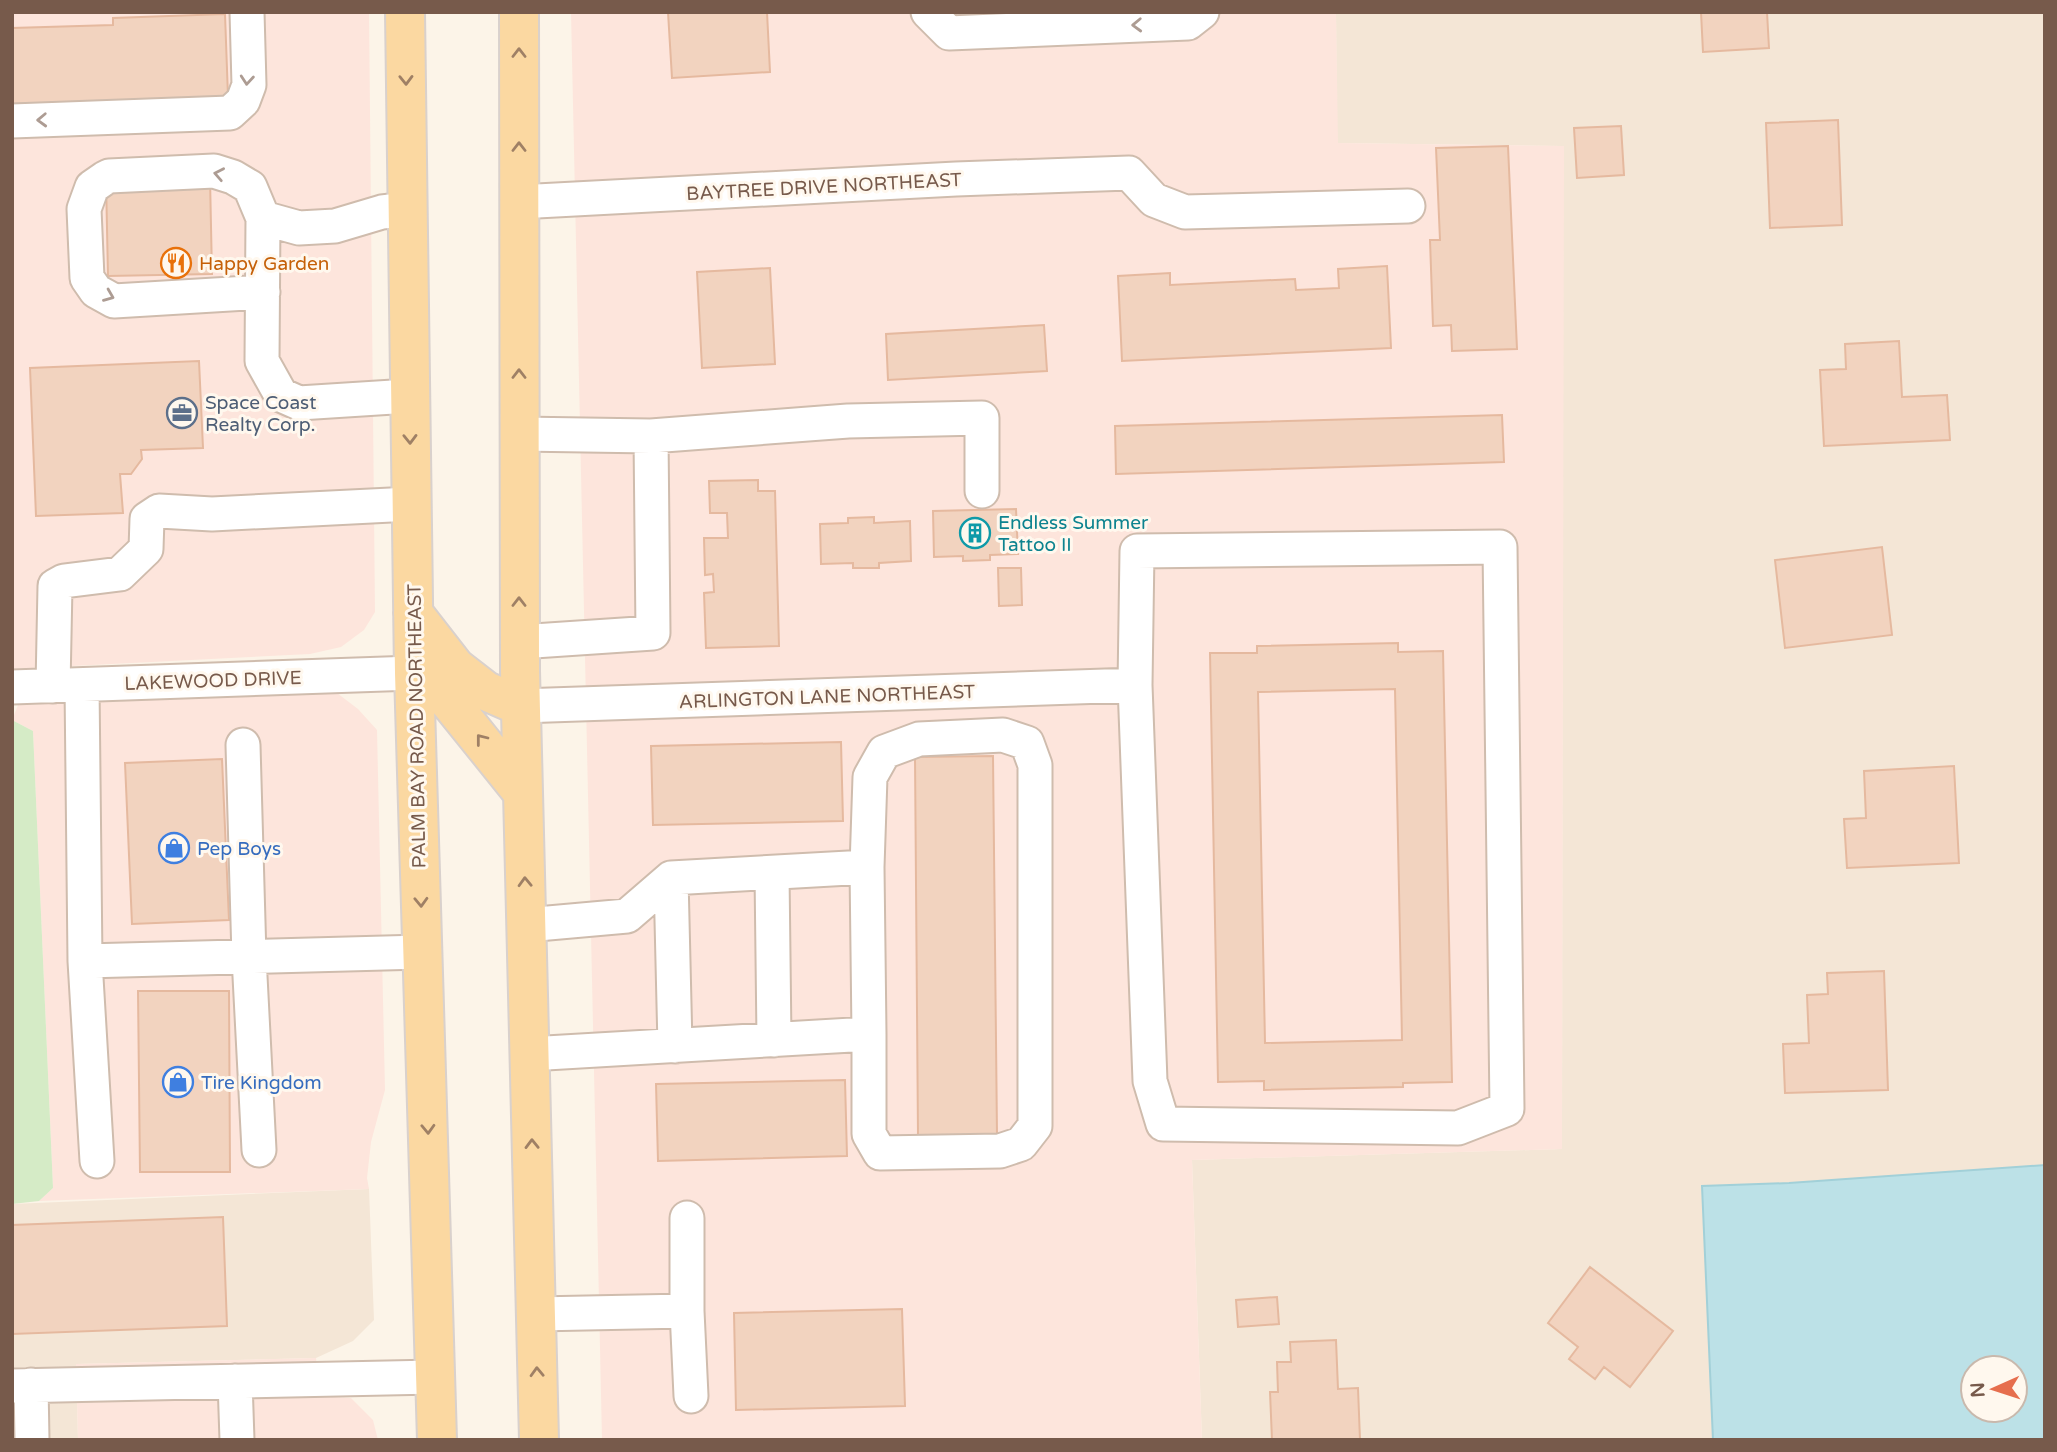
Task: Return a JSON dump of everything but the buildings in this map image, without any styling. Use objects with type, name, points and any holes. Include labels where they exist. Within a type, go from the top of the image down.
[{"type":"main road","name":"PALM BAY ROAD NORTHEAST","points":[[405,12],[414,673],[437,1440]]},
{"type":"main road","points":[[519,12],[519,642],[539,1440]]},
{"type":"main road","points":[[413,613],[456,667],[486,691],[520,706]]},
{"type":"main road","points":[[414,673],[444,695],[523,793]]},
{"type":"street","points":[[12,121],[230,113],[243,101],[249,85],[247,12]]},
{"type":"street","points":[[928,12],[948,33],[1188,23],[1202,12]]},
{"type":"street","points":[[263,292],[114,301],[96,290],[87,278],[84,209],[92,187],[109,176],[214,171],[233,177],[250,187],[263,218],[263,292],[262,361],[281,395],[299,403],[409,396]]},
{"type":"street","name":"BAYTREE DRIVE NORTHEAST","points":[[518,202],[956,179],[1129,173],[1154,200],[1185,212],[1408,206]]},
{"type":"street","points":[[263,218],[299,228],[335,226],[382,212],[408,209]]},
{"type":"street","points":[[519,434],[651,436],[848,421],[982,418],[982,491]]},
{"type":"street","points":[[519,642],[653,633],[651,436]]},
{"type":"street","points":[[97,1161],[68,685],[55,586],[64,582],[120,574],[146,549],[147,519],[159,511],[212,513],[411,503]]},
{"type":"street","points":[[1500,547],[1507,1109],[1458,1128],[1163,1124],[1150,1081],[1135,685],[1137,551],[1500,547]]},
{"type":"street","name":"LAKEWOOD DRIVE","points":[[12,688],[414,673]]},
{"type":"street","name":"ARLINGTON LANE NORTHEAST","points":[[520,706],[1135,685]]},
{"type":"street","points":[[1003,736],[1027,743],[1035,765],[1035,1126],[1021,1144],[1000,1151],[880,1153],[869,1133],[869,1034],[867,867],[870,777],[884,752],[919,739],[1003,736]]},
{"type":"street","points":[[243,746],[249,957],[259,1150]]},
{"type":"street","points":[[526,925],[627,916],[671,878],[867,867]]},
{"type":"street","points":[[772,873],[774,1040]]},
{"type":"street","points":[[671,878],[675,1046]]},
{"type":"street","points":[[85,961],[422,952]]},
{"type":"street","points":[[529,1054],[869,1034]]},
{"type":"street","points":[[687,1218],[691,1396]]},
{"type":"street","points":[[536,1314],[687,1311]]},
{"type":"street","points":[[32,1440],[21,1385],[435,1377]]},
{"type":"street","points":[[235,1381],[237,1440]]},
{"type":"shaded area","points":[[12,12],[369,12],[375,612],[364,630],[341,647],[310,654],[12,669]]},
{"type":"shaded area","points":[[571,12],[1336,12],[1338,143],[1564,146],[1562,1149],[1192,1160],[1202,1440],[602,1440]]},
{"type":"shaded area","points":[[1336,12],[2045,12],[2045,1165],[1789,1183],[1702,1186],[1713,1440],[1202,1440],[1192,1160],[1562,1149],[1563,146],[1337,143]]},
{"type":"shaded area","points":[[337,693],[358,709],[377,730],[385,1090],[371,1142],[367,1178],[369,1189],[39,1201],[53,1188],[33,731],[12,720],[18,705]]},
{"type":"shaded area","points":[[369,1189],[374,1320],[353,1341],[316,1358],[76,1364],[78,1440],[12,1440],[12,1204]]},
{"type":"shaded area","points":[[316,1358],[320,1396],[351,1398],[373,1420],[378,1440],[78,1440],[76,1364]]},
{"type":"green space","points":[[12,720],[33,731],[53,1188],[39,1201],[12,1204]]},
{"type":"water","points":[[2045,1165],[2045,1440],[1713,1440],[1702,1186],[1789,1183]]},
{"type":"place","name":"Happy Garden","points":[[176,263]]},
{"type":"place","name":"Space Coast Realty Corp.","points":[[182,413]]},
{"type":"place","name":"Endless Summer Tattoo II","points":[[975,533]]},
{"type":"place","name":"Pep Boys","points":[[174,848]]},
{"type":"place","name":"Tire Kingdom","points":[[178,1082]]}]
